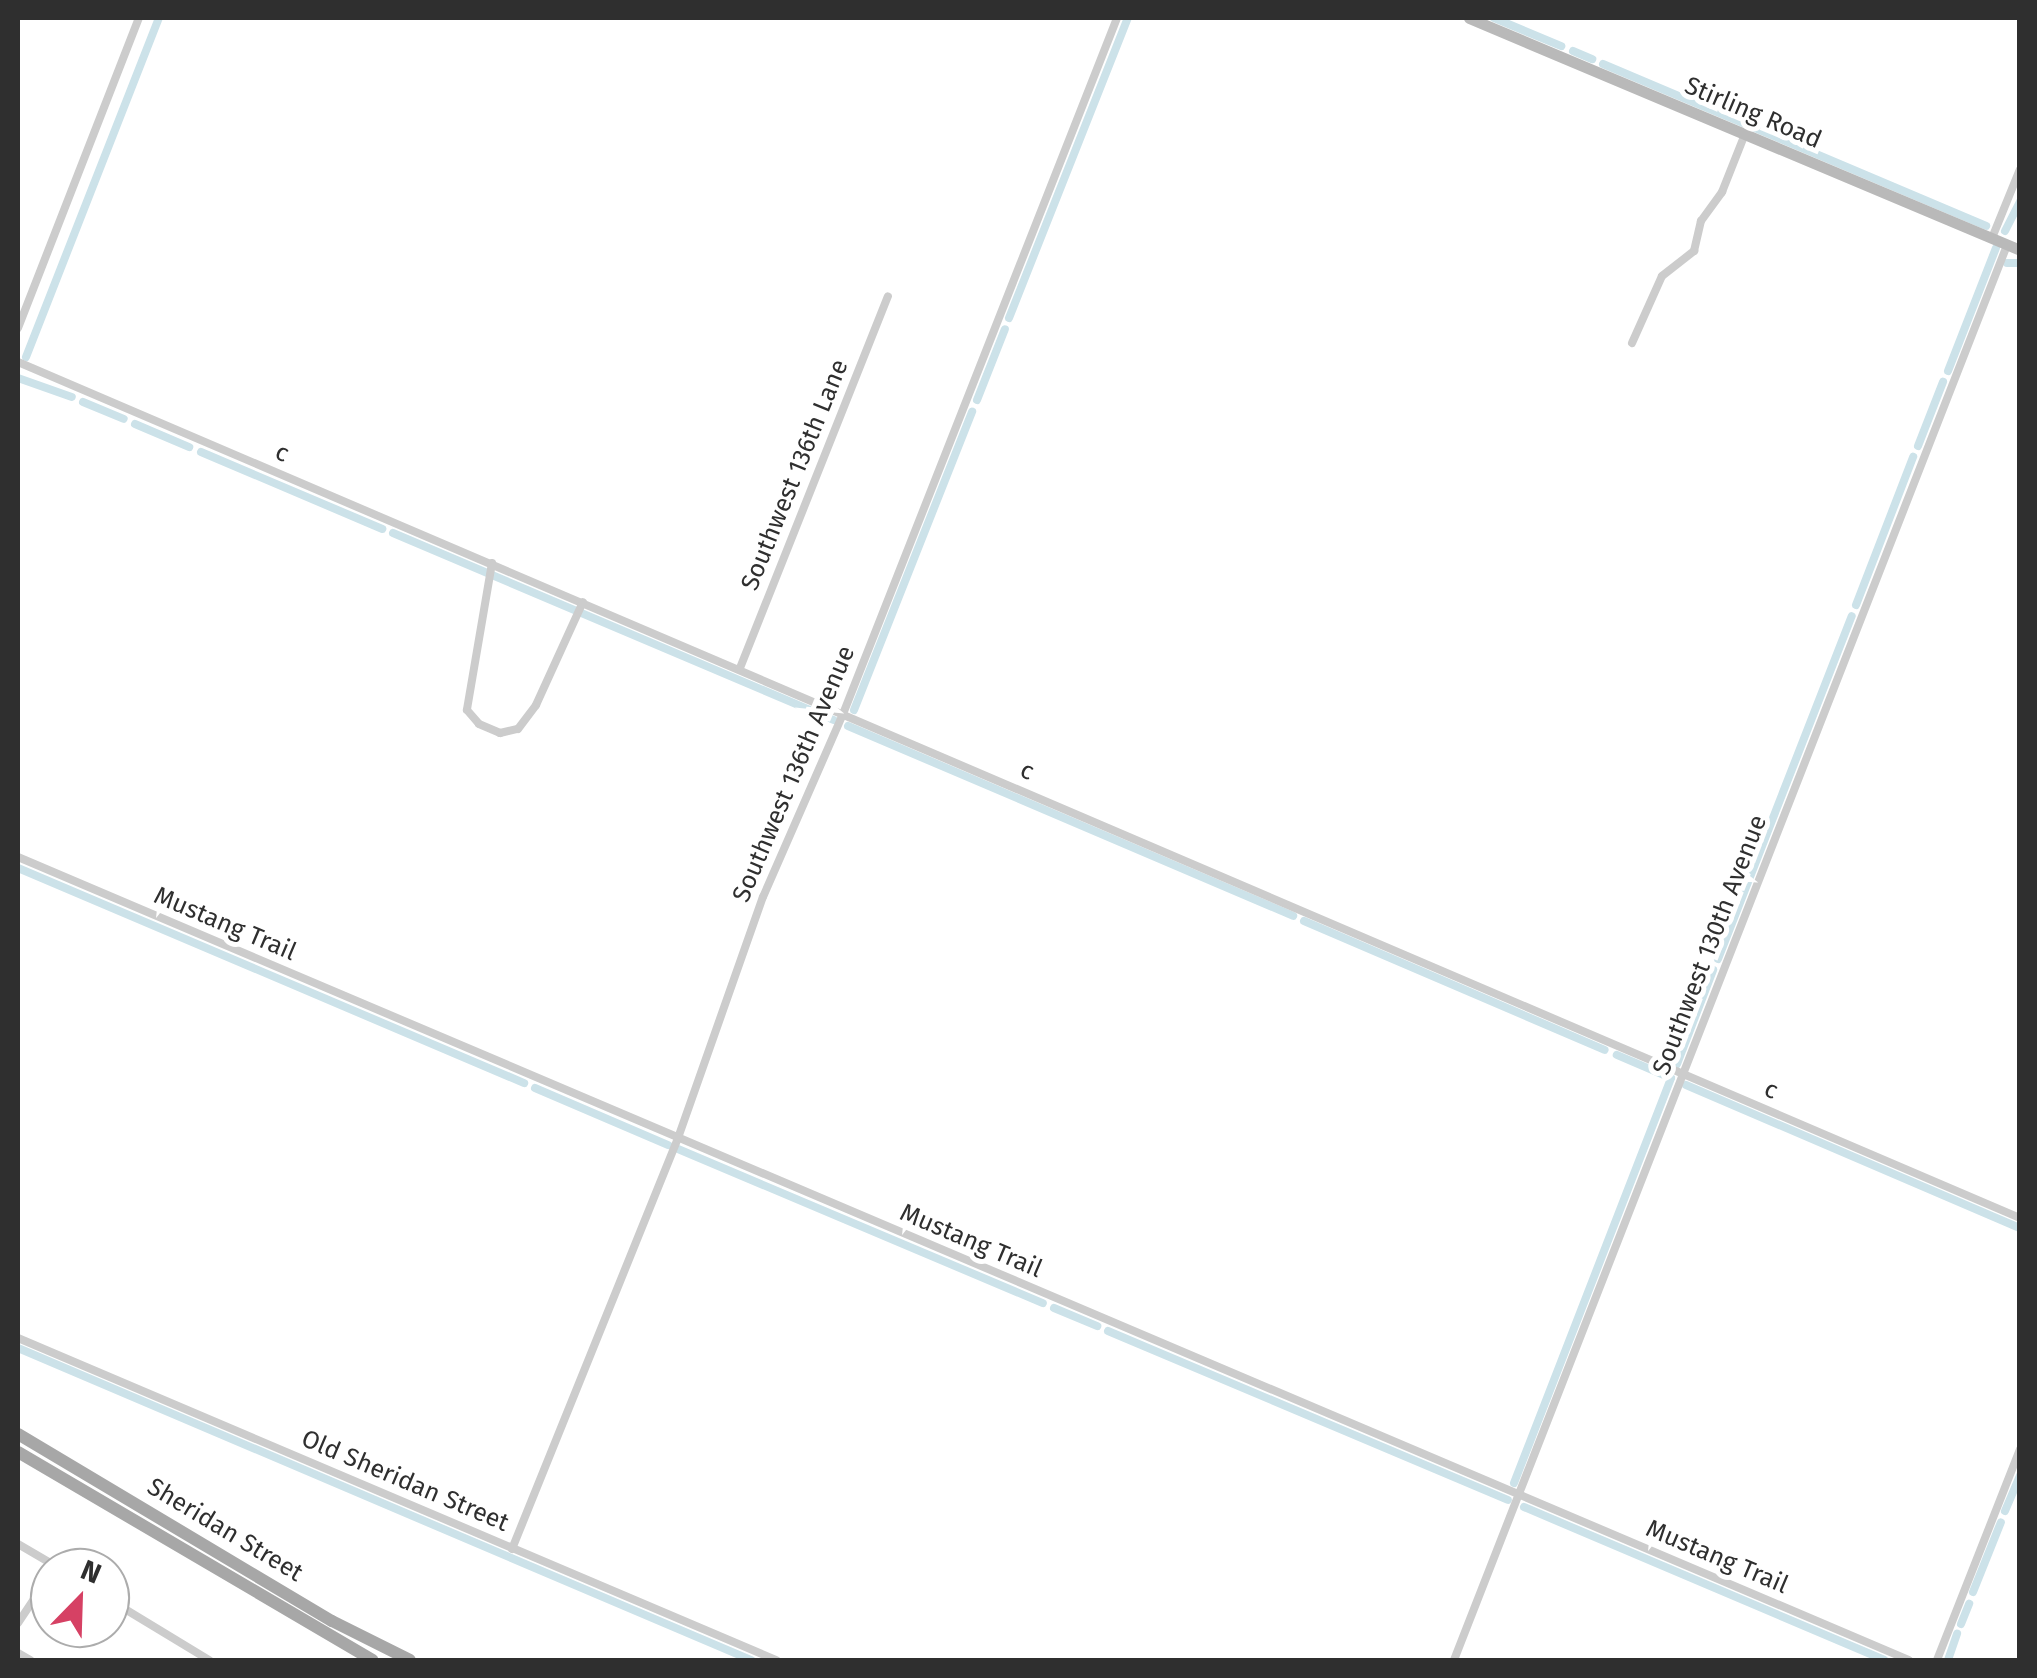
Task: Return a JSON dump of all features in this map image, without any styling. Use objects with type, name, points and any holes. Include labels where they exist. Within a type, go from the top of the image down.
[{"type":"main road","name":"Sheridan Street","points":[[18,1434],[332,1621],[410,1660]]},
{"type":"main road","name":"Sheridan Street","points":[[18,1452],[373,1660]]},
{"type":"street","points":[[18,328],[140,18]]},
{"type":"street","name":"Southwest 136th Avenue","points":[[512,1548],[678,1138],[762,897],[843,714],[1118,18]]},
{"type":"street","name":"Stirling Road","points":[[1470,18],[2013,247]]},
{"type":"street","points":[[1632,343],[1662,276],[1694,251],[1701,221],[1722,192],[1744,134]]},
{"type":"street","points":[[1992,238],[2020,169]]},
{"type":"street","name":"Southwest 130th Avenue","points":[[1454,1660],[1682,1074],[2013,247]]},
{"type":"street","name":"Southwest 136th Lane","points":[[740,668],[888,296]]},
{"type":"street","name":"c","points":[[18,362],[492,566],[579,610],[740,668],[2020,1218]]},
{"type":"street","points":[[492,566],[468,685],[468,710],[478,724],[500,734],[518,729],[536,705],[579,610]]},
{"type":"street","name":"Mustang Trail","points":[[18,857],[1909,1660]]},
{"type":"street","name":"Old Sheridan Street","points":[[18,1338],[776,1660]]},
{"type":"street","points":[[1937,1660],[2020,1449]]},
{"type":"street","points":[[130,1612],[209,1660]]},
{"type":"street","points":[[18,1653],[30,1660]]},
{"type":"waterway","points":[[26,357],[159,18]]},
{"type":"waterway","points":[[1009,318],[1128,18]]},
{"type":"waterway","points":[[1494,18],[1561,46]]},
{"type":"waterway","points":[[1573,51],[1592,59]]},
{"type":"waterway","points":[[1603,64],[1986,226]]},
{"type":"waterway","points":[[2005,231],[2020,201]]},
{"type":"waterway","points":[[1948,371],[1996,248]]},
{"type":"waterway","points":[[2007,263],[2020,263]]},
{"type":"waterway","points":[[977,400],[1005,329]]},
{"type":"waterway","points":[[18,378],[72,397]]},
{"type":"waterway","points":[[1918,446],[1943,382]]},
{"type":"waterway","points":[[83,402],[124,419]]},
{"type":"waterway","points":[[854,710],[972,412]]},
{"type":"waterway","points":[[135,424],[189,447]]},
{"type":"waterway","points":[[201,452],[382,529]]},
{"type":"waterway","points":[[1856,605],[1913,457]]},
{"type":"waterway","points":[[393,533],[834,720]]},
{"type":"waterway","points":[[1718,959],[1852,616]]},
{"type":"waterway","points":[[848,726],[1293,916]]},
{"type":"waterway","points":[[18,868],[524,1083]]},
{"type":"waterway","points":[[1304,921],[1605,1050]]},
{"type":"waterway","points":[[1677,1064],[1713,970]]},
{"type":"waterway","points":[[1514,1483],[1671,1078],[1617,1055]]},
{"type":"waterway","points":[[1686,1085],[2020,1228]]},
{"type":"waterway","points":[[535,1088],[668,1145]]},
{"type":"waterway","points":[[678,1149],[1043,1303]]},
{"type":"waterway","points":[[1054,1308],[1097,1326]]},
{"type":"waterway","points":[[1108,1331],[1508,1500]]},
{"type":"waterway","points":[[18,1348],[751,1660]]},
{"type":"waterway","points":[[2005,1511],[2020,1475]]},
{"type":"waterway","points":[[1524,1507],[1884,1660]]},
{"type":"waterway","points":[[1973,1592],[2001,1522]]},
{"type":"waterway","points":[[1961,1624],[1969,1604]]},
{"type":"waterway","points":[[1948,1660],[1957,1634]]}]
